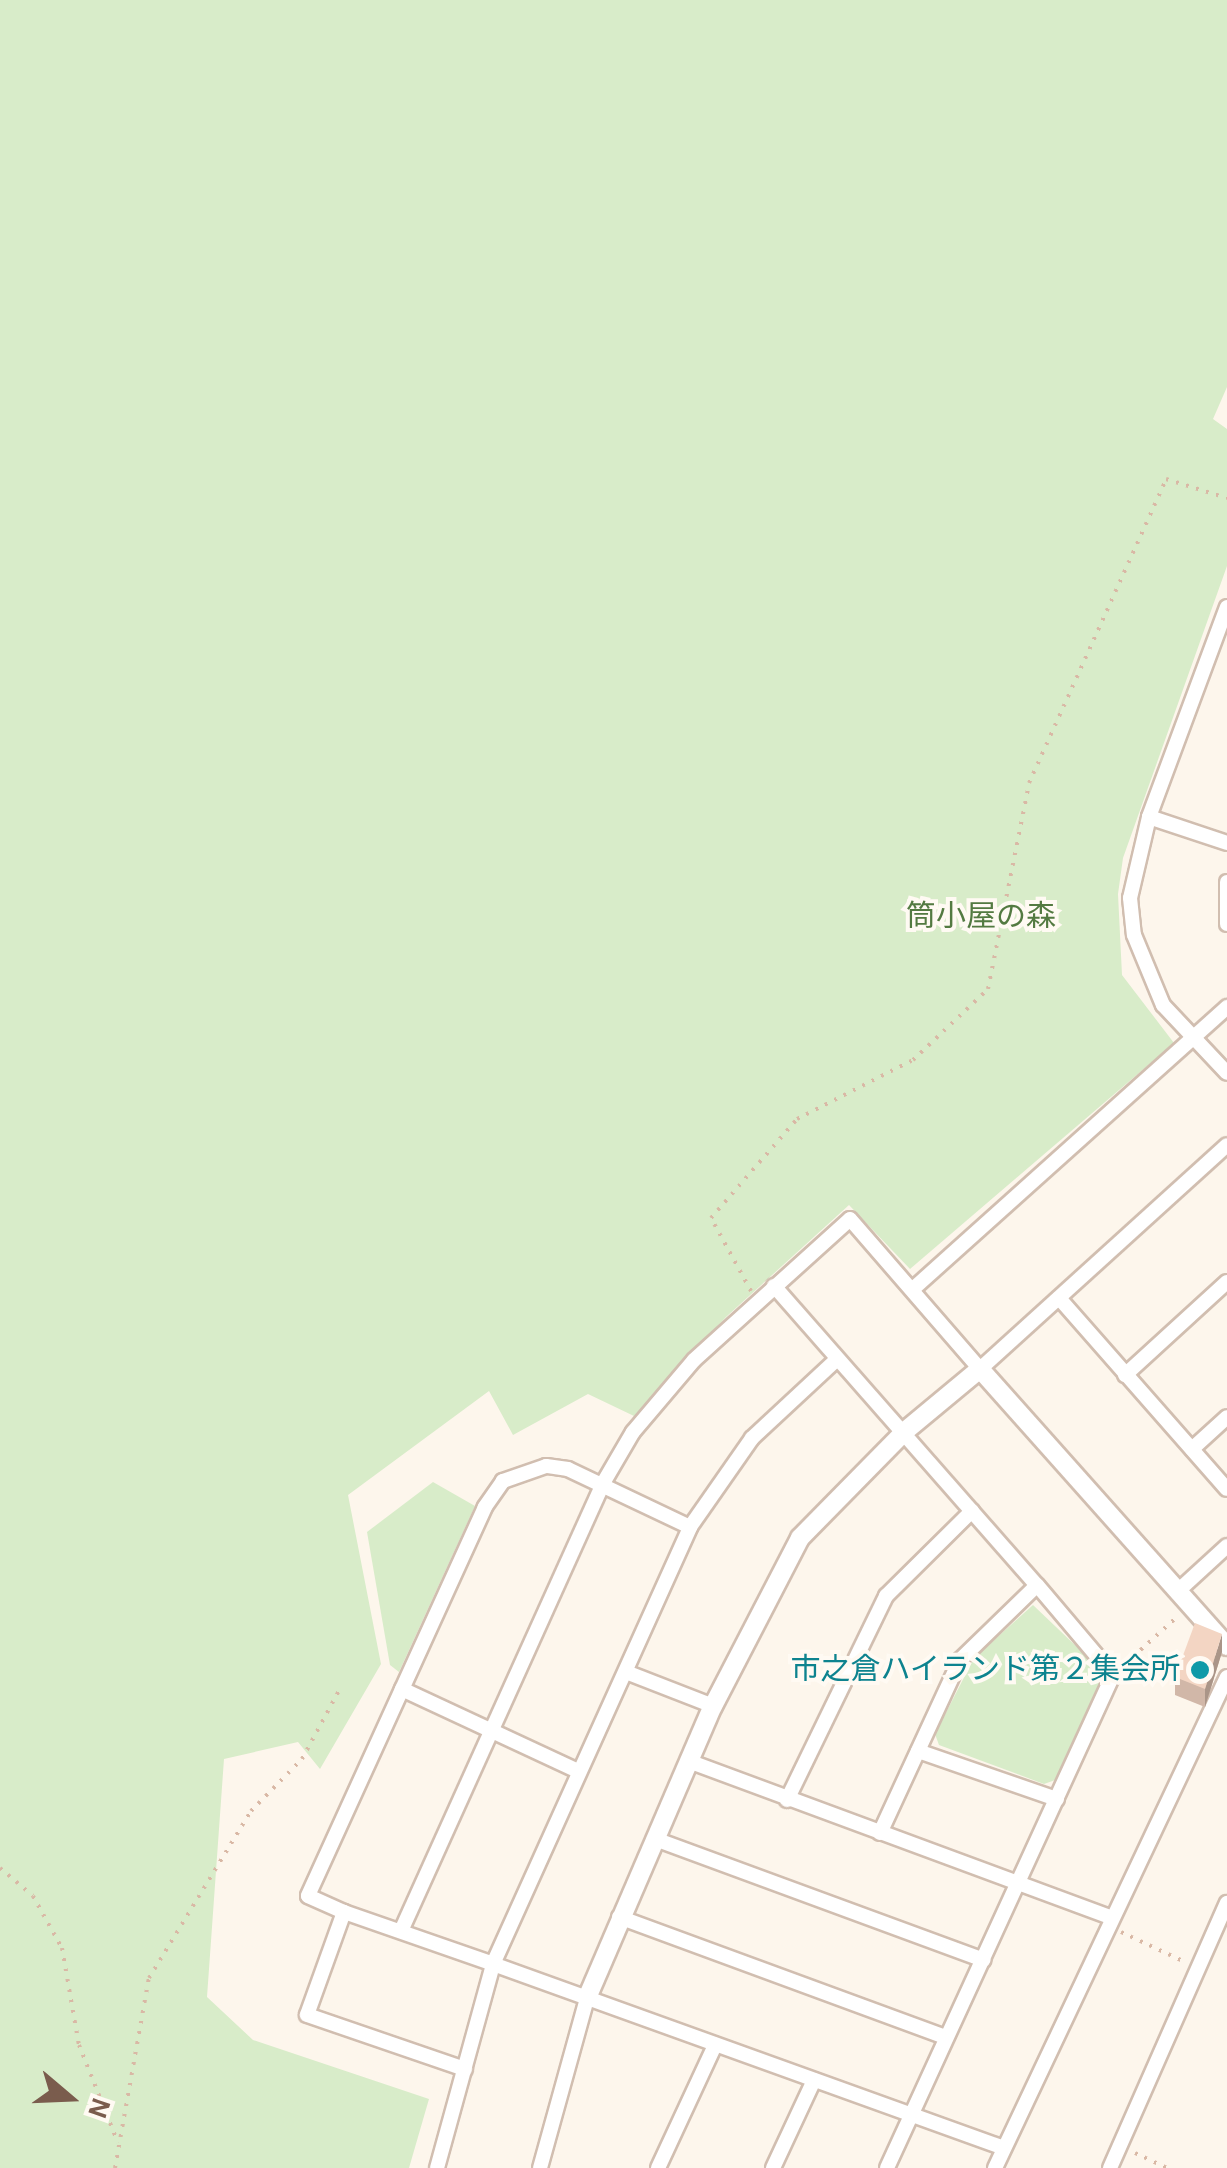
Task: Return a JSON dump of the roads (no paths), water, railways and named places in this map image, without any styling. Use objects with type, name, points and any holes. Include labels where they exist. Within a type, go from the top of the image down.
[{"type":"street","points":[[1227,607],[1148,817],[1130,898],[1134,935],[1162,1005],[1227,1073]]},
{"type":"street","points":[[1148,817],[1227,843]]},
{"type":"street","points":[[1227,882],[1227,924]]},
{"type":"street","points":[[914,1288],[1227,1007]]},
{"type":"street","points":[[540,2168],[587,1998],[619,1917],[713,1706],[800,1538],[904,1432],[980,1369],[1227,1145]]},
{"type":"street","points":[[401,1932],[602,1485],[660,1398],[774,1286],[850,1219],[1227,1646]]},
{"type":"street","points":[[1125,1375],[1227,1282]]},
{"type":"street","points":[[774,1286],[1114,1675],[887,2168]]},
{"type":"street","points":[[1059,1298],[1227,1489]]},
{"type":"street","points":[[437,2168],[493,1964],[690,1527],[752,1438],[836,1359]]},
{"type":"street","points":[[1192,1449],[1227,1417]]},
{"type":"street","points":[[690,1527],[602,1485],[546,1466],[503,1481],[485,1506],[308,1896],[1004,2148]]},
{"type":"street","points":[[787,1800],[886,1596],[972,1511]]},
{"type":"street","points":[[1185,1597],[1227,1546]]},
{"type":"street","points":[[880,1833],[960,1660],[1038,1585]]},
{"type":"street","points":[[626,1672],[713,1706]]},
{"type":"street","points":[[995,2168],[1107,1921],[1227,1677]]},
{"type":"street","points":[[402,1689],[578,1771]]},
{"type":"street","points":[[918,1751],[1057,1798]]},
{"type":"street","points":[[690,1762],[1107,1921]]},
{"type":"street","points":[[655,1839],[983,1960]]},
{"type":"street","points":[[1110,2168],[1227,1903]]},
{"type":"street","points":[[344,1912],[307,2015],[466,2069]]},
{"type":"street","points":[[619,1917],[946,2037]]},
{"type":"street","points":[[658,2168],[715,2045]]},
{"type":"street","points":[[773,2168],[814,2080]]},
{"type":"place","name":"市之倉ハイランド第２集会所","points":[[1200,1670]]},
{"type":"park label","name":"筒小屋の森","points":[[981,917]]}]
